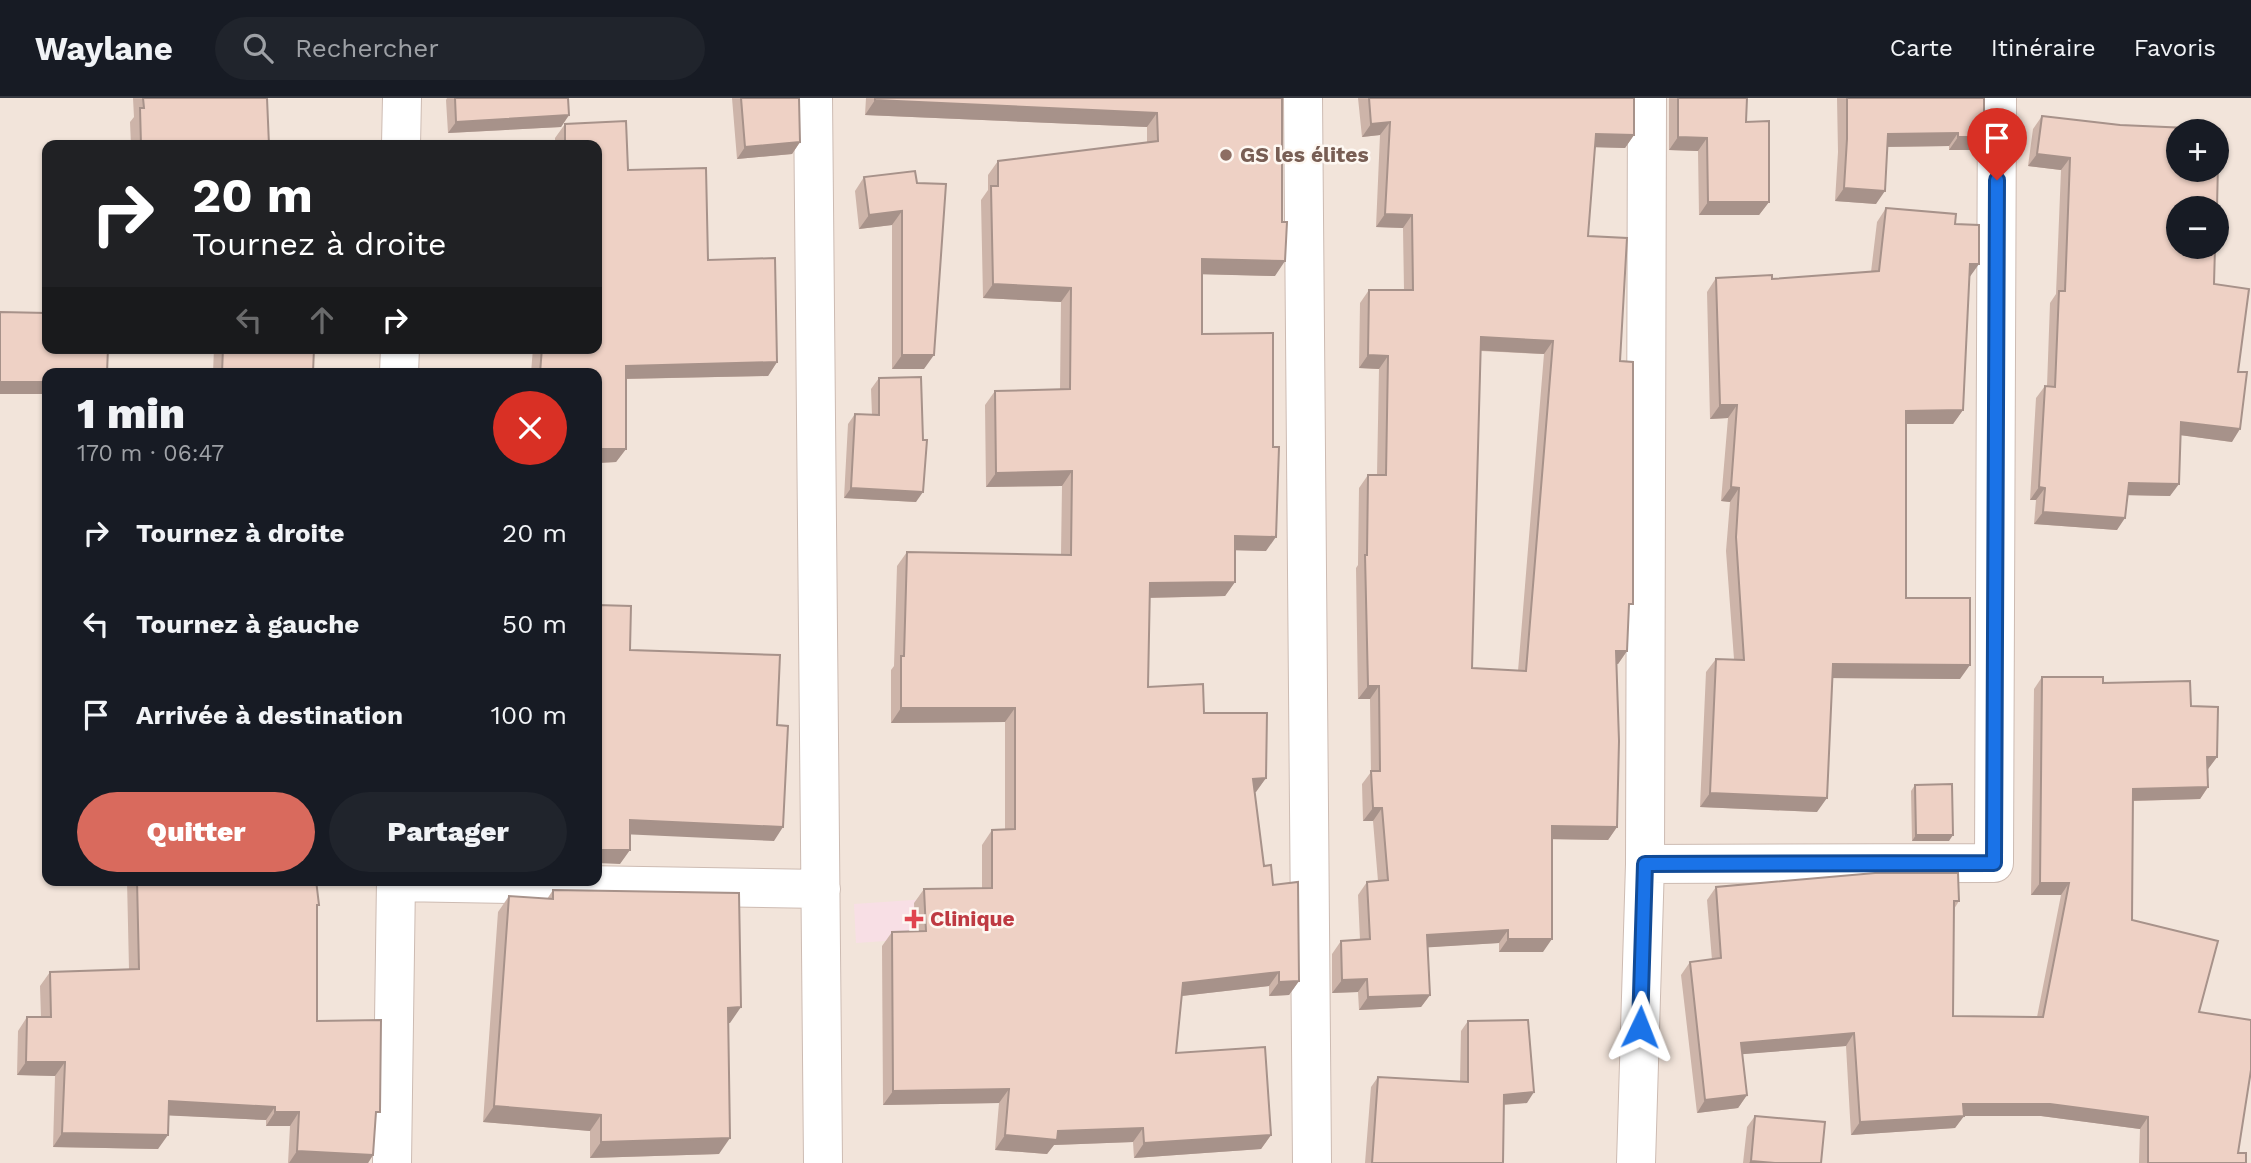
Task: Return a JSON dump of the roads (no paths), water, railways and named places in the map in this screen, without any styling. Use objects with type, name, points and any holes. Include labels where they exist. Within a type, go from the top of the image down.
[{"type":"street","points":[[401,98],[401,140]]},
{"type":"street","points":[[813,98],[823,1163]]},
{"type":"street","points":[[1303,98],[1312,1163]]},
{"type":"street","points":[[1636,1163],[1645,864],[1647,98]]},
{"type":"street","points":[[1645,864],[1994,863],[1997,98]]},
{"type":"street","points":[[602,885],[821,889]]},
{"type":"street","points":[[392,1163],[396,886]]},
{"type":"place","name":"GS les élites","points":[[1226,155]]},
{"type":"place","name":"Clinique","points":[[914,919]]}]
